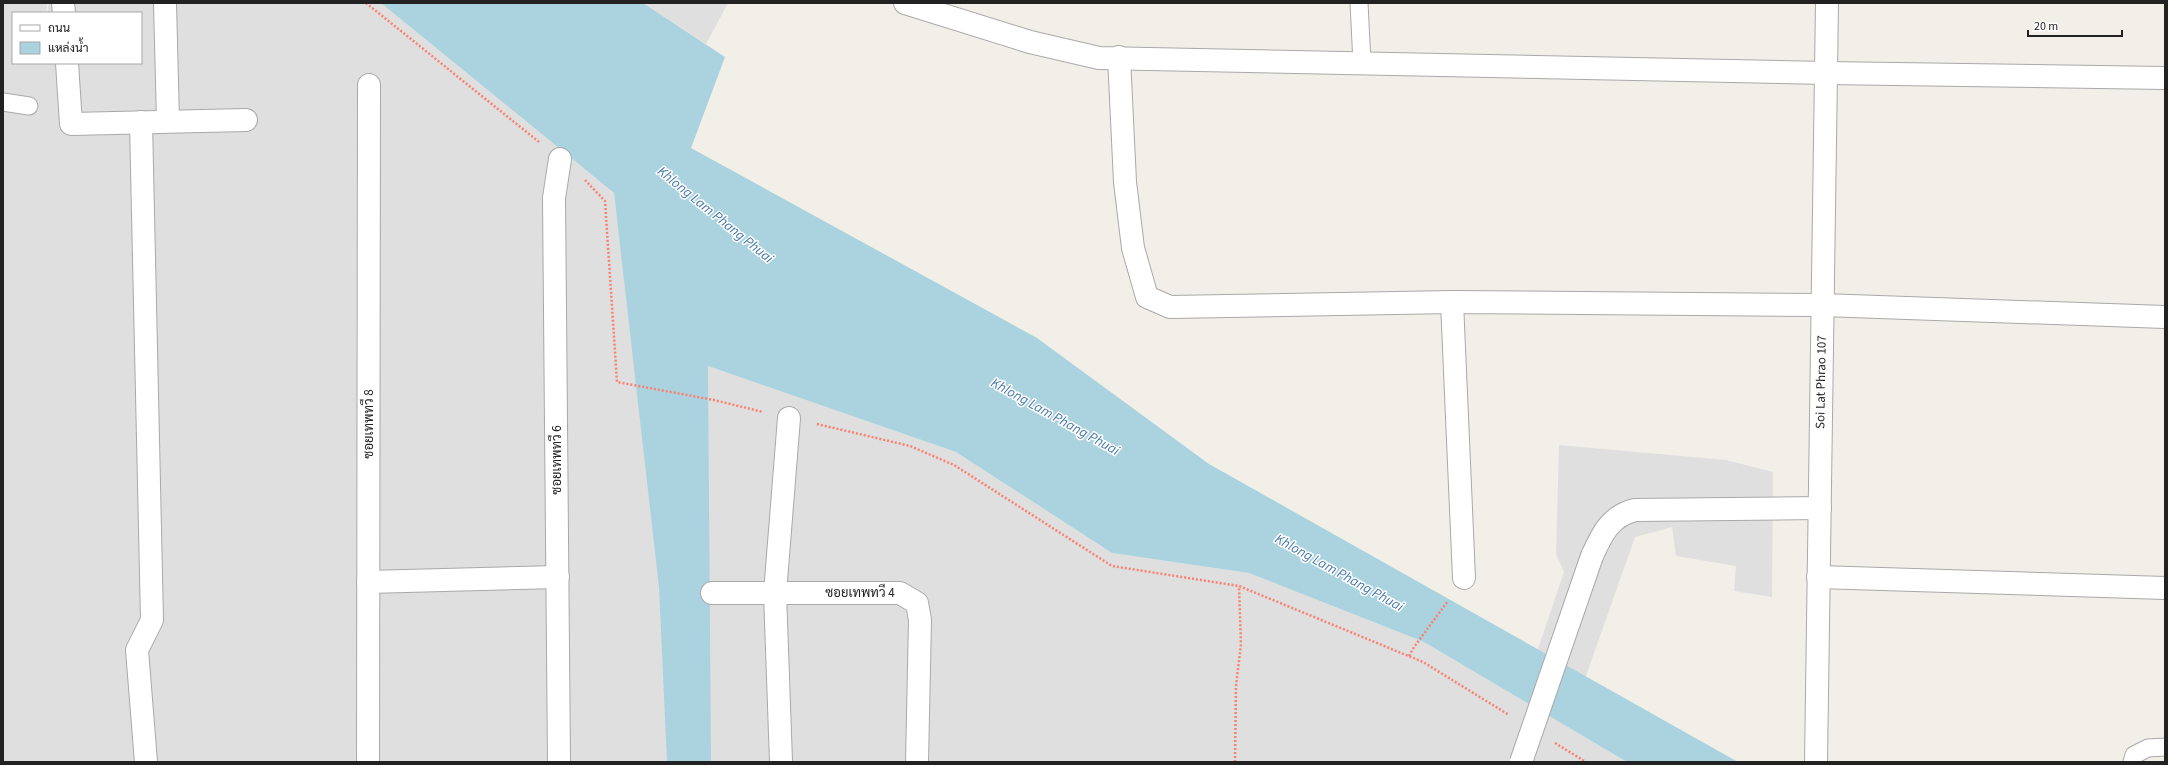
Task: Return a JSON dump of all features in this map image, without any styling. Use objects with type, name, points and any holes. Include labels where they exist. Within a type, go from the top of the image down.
[{"type":"street","points":[[165,3],[168,121]]},
{"type":"street","points":[[905,3],[1030,42],[1099,58],[1826,73],[2165,78]]},
{"type":"street","name":"Soi Lat Phrao 107","points":[[1816,762],[1827,3]]},
{"type":"street","points":[[1119,58],[1125,182],[1133,248],[1147,297],[1170,307],[1452,302],[1822,305],[2165,317]]},
{"type":"street","points":[[67,64],[71,124],[246,120]]},
{"type":"street","name":"ซอยเทพทวี 8","points":[[368,762],[369,85]]},
{"type":"street","points":[[141,122],[152,620],[137,650],[146,762]]},
{"type":"street","name":"ซอยเทพทวี 6","points":[[559,762],[554,198],[560,159]]},
{"type":"street","points":[[1452,302],[1464,578]]},
{"type":"street","points":[[781,762],[775,593],[789,418]]},
{"type":"street","points":[[1521,762],[1592,556],[1601,536],[1612,521],[1624,513],[1634,510],[1820,508]]},
{"type":"street","points":[[368,582],[558,577]]},
{"type":"street","points":[[1818,577],[2165,588]]},
{"type":"street","name":"ซอยเทพทวี 4","points":[[712,593],[900,593],[917,603],[920,620],[917,762]]},
{"type":"lane","points":[[1359,3],[1362,63]]},
{"type":"lane","points":[[3,102],[29,106]]},
{"type":"lane","points":[[2132,762],[2134,755],[2148,748],[2165,747]]},
{"type":"path","points":[[366,3],[578,173],[605,201],[617,382],[714,400]]},
{"type":"path","points":[[910,446],[954,465],[1112,566],[1240,586],[1423,662],[1511,716]]},
{"type":"path","points":[[1409,656],[1414,646],[1464,578]]},
{"type":"path","points":[[1235,762],[1236,686],[1241,644],[1240,586]]},
{"type":"path","points":[[1552,741],[1586,762]]},
{"type":"shaded area","points":[[3,3],[47,3],[46,12],[12,12],[12,64],[142,64],[142,12],[47,12],[49,3],[381,3],[614,193],[633,356],[708,366],[956,452],[1112,553],[1249,573],[1424,642],[1521,699],[1564,572],[1556,554],[1559,445],[1726,460],[1773,472],[1772,597],[1734,591],[1736,566],[1676,556],[1672,527],[1635,537],[1568,727],[1627,762],[3,762]]},
{"type":"shaded area","points":[[643,3],[728,3],[706,44]]},
{"type":"water","name":"Khlong Lam Phang Phuai","points":[[381,3],[643,3],[725,57],[691,148],[1037,338],[1209,464],[1738,762],[1627,762],[1424,642],[1249,573],[1112,553],[956,452],[708,366],[711,762],[667,762],[659,587],[614,193]]}]
